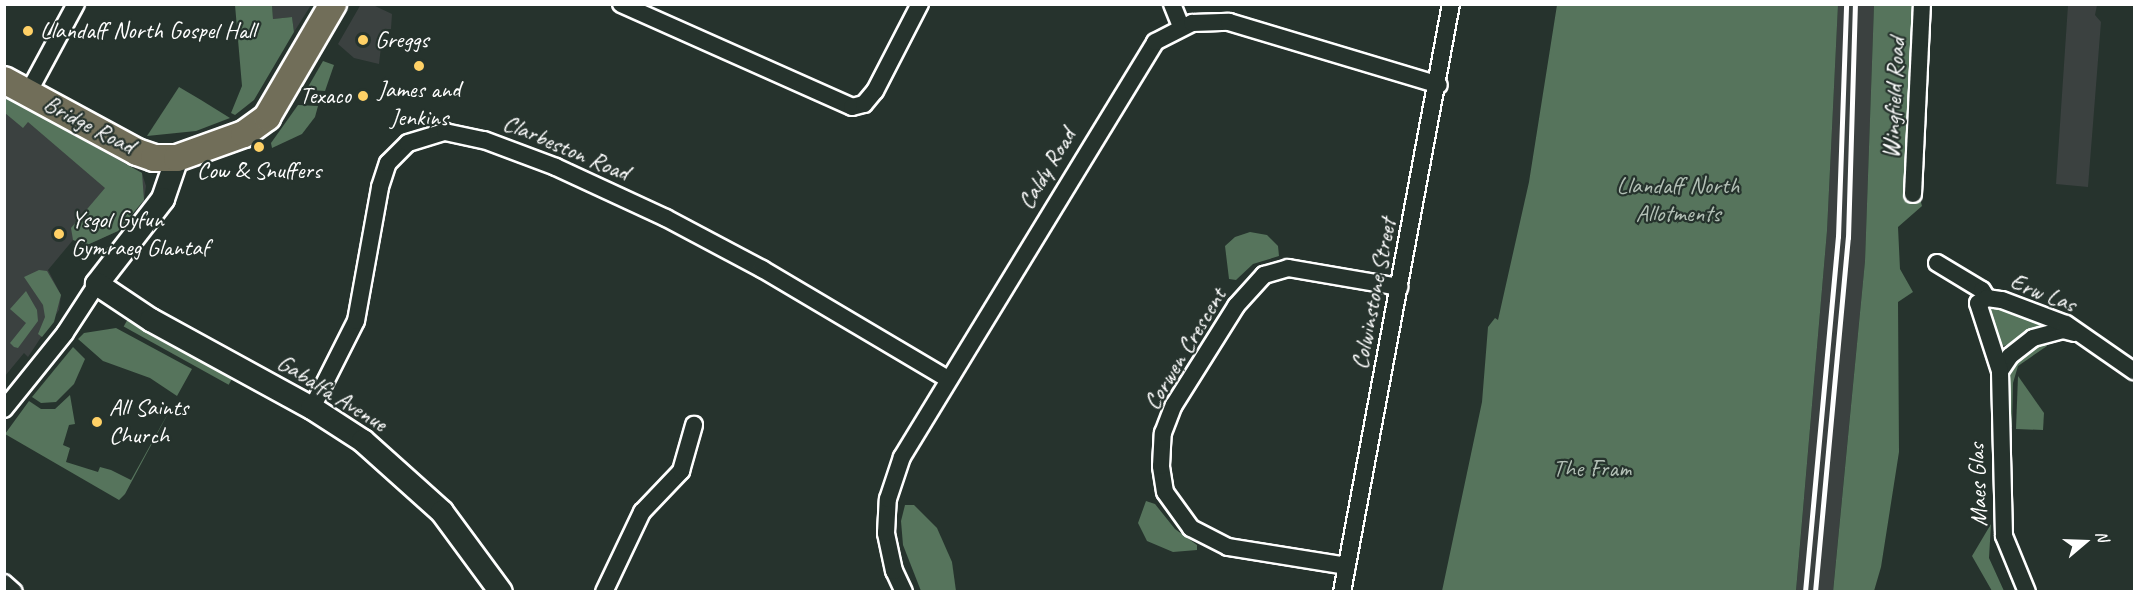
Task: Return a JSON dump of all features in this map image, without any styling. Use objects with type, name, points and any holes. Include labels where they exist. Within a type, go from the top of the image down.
[{"type":"main road","points":[[177,158],[244,134],[267,117],[333,4]]},
{"type":"main road","name":"Bridge Road","points":[[4,80],[137,152],[154,158],[177,158]]},
{"type":"street","points":[[28,93],[76,4]]},
{"type":"street","points":[[621,4],[852,107],[864,104],[875,91],[920,4]]},
{"type":"street","points":[[1172,4],[1181,26],[1229,22],[1439,85]]},
{"type":"street","name":"Colwinstone Street","points":[[1342,591],[1439,85],[1452,4]]},
{"type":"street","name":"Wingfield Road","points":[[1913,194],[1923,4]]},
{"type":"street","name":"Caldy Road","points":[[904,591],[889,552],[888,499],[902,457],[1147,52],[1181,26]]},
{"type":"street","name":"Clarbeston Road","points":[[312,408],[356,321],[380,187],[388,163],[408,143],[445,132],[484,140],[556,167],[666,218],[762,269],[948,379]]},
{"type":"street","points":[[4,409],[65,333],[97,284],[163,199],[177,158]]},
{"type":"street","name":"Erw Las","points":[[1938,263],[1983,290],[1987,298]]},
{"type":"street","name":"Corwen Crescent","points":[[1347,566],[1228,547],[1191,528],[1165,492],[1161,466],[1163,434],[1174,405],[1236,306],[1264,275],[1288,268],[1399,287]]},
{"type":"street","name":"Gabalfa Avenue","points":[[97,284],[151,320],[312,408],[371,448],[431,501],[501,591]]},
{"type":"street","name":"Erw Las","points":[[2001,371],[1977,309],[1978,303],[1987,298],[2022,307],[2082,334],[2134,371]]},
{"type":"street","name":"Erw Las","points":[[2001,371],[2010,356],[2033,338],[2063,330],[2082,334]]},
{"type":"street","name":"Maes Glas","points":[[2001,371],[2004,536],[2014,570],[2027,591]]},
{"type":"street","points":[[604,591],[642,512],[681,471],[694,425]]},
{"type":"street","points":[[4,583],[14,591]]},
{"type":"shaded area","points":[[361,4],[373,5],[392,14],[391,29],[386,29],[382,38],[379,64],[354,58],[338,44]]},
{"type":"shaded area","points":[[272,5],[311,5],[294,32],[292,17],[273,19]]},
{"type":"shaded area","points":[[1838,5],[1874,5],[1865,261],[1833,591],[1796,592],[1827,231]]},
{"type":"shaded area","points":[[2068,5],[2097,5],[2095,15],[2101,22],[2088,187],[2056,184]]},
{"type":"shaded area","name":"Ysgol Gyfun Gymraeg Glantaf","points":[[5,97],[142,173],[146,186],[144,200],[118,231],[87,245],[73,240],[48,270],[61,295],[59,310],[28,357],[24,353],[5,376]]},
{"type":"green space","points":[[235,5],[272,5],[273,19],[292,17],[294,32],[254,100],[235,115],[231,113],[242,86]]},
{"type":"green space","points":[[1557,5],[1838,5],[1827,231],[1796,591],[1442,591],[1482,402],[1488,327],[1495,318],[1498,320],[1529,182]]},
{"type":"green space","points":[[1874,5],[1913,5],[1904,182],[1919,195],[1922,206],[1898,227],[1900,269],[1913,292],[1898,302],[1899,452],[1881,567],[1874,591],[1833,592],[1865,261]]},
{"type":"green space","points":[[323,61],[334,65],[325,91],[312,90],[308,87]]},
{"type":"green space","points":[[179,87],[230,118],[196,131],[147,136]]},
{"type":"green space","points":[[5,97],[142,173],[144,200],[118,231],[87,245],[73,240],[71,228],[105,188],[28,122],[23,128],[5,113]]},
{"type":"green space","points":[[298,105],[318,106],[315,117],[302,134],[272,148],[271,143]]},
{"type":"green space","points":[[1250,232],[1267,235],[1278,246],[1279,256],[1253,264],[1236,280],[1229,279],[1225,246],[1235,237]]},
{"type":"green space","points":[[39,270],[47,271],[61,295],[54,322],[42,337],[38,334],[45,317],[43,305],[24,277]]},
{"type":"green space","points":[[26,291],[37,310],[38,321],[18,348],[10,343],[26,323],[10,309]]},
{"type":"green space","points":[[1989,306],[2006,309],[2049,325],[2004,346],[1999,344],[1986,308]]},
{"type":"green space","points":[[129,317],[234,375],[229,385],[124,327]]},
{"type":"green space","points":[[116,328],[192,369],[177,396],[150,378],[103,361],[78,339],[84,333]]},
{"type":"green space","points":[[2045,341],[2047,346],[2018,366],[2013,383],[2012,427],[2006,427],[2011,366],[2026,351]]},
{"type":"green space","points":[[73,347],[85,359],[74,384],[56,402],[41,403],[32,397]]},
{"type":"green space","points":[[2018,376],[2044,413],[2043,430],[2016,429]]},
{"type":"green space","points":[[70,395],[75,424],[69,425],[63,445],[70,448],[66,462],[98,472],[100,467],[111,470],[131,480],[172,406],[125,494],[119,500],[5,434],[29,401],[41,409],[55,409]]},
{"type":"green space","points":[[1146,501],[1155,504],[1175,529],[1197,545],[1197,550],[1173,552],[1147,541],[1138,523]]},
{"type":"green space","points":[[905,505],[914,505],[937,528],[952,562],[956,591],[921,591],[903,545],[901,521]]},
{"type":"green space","points":[[1991,524],[1989,558],[2004,591],[1992,591],[1972,556]]},
{"type":"railway","points":[[1805,592],[1838,237],[1846,4]]},
{"type":"railway","points":[[1815,592],[1848,238],[1855,4]]},
{"type":"place","name":"Llandaff North Gospel Hall","points":[[28,31]]},
{"type":"place","name":"Greggs","points":[[363,40]]},
{"type":"place","name":"James and Jenkins","points":[[419,66]]},
{"type":"place","name":"Texaco","points":[[363,96]]},
{"type":"place","name":"Cow & Snuffers","points":[[259,147]]},
{"type":"place","name":"Ysgol Gyfun Gymraeg Glantaf","points":[[59,234]]},
{"type":"place","name":"All Saints Church","points":[[97,422]]},
{"type":"park label","name":"Llandaff North Allotments","points":[[1678,200]]},
{"type":"park label","name":"The Fram","points":[[1592,469]]}]
